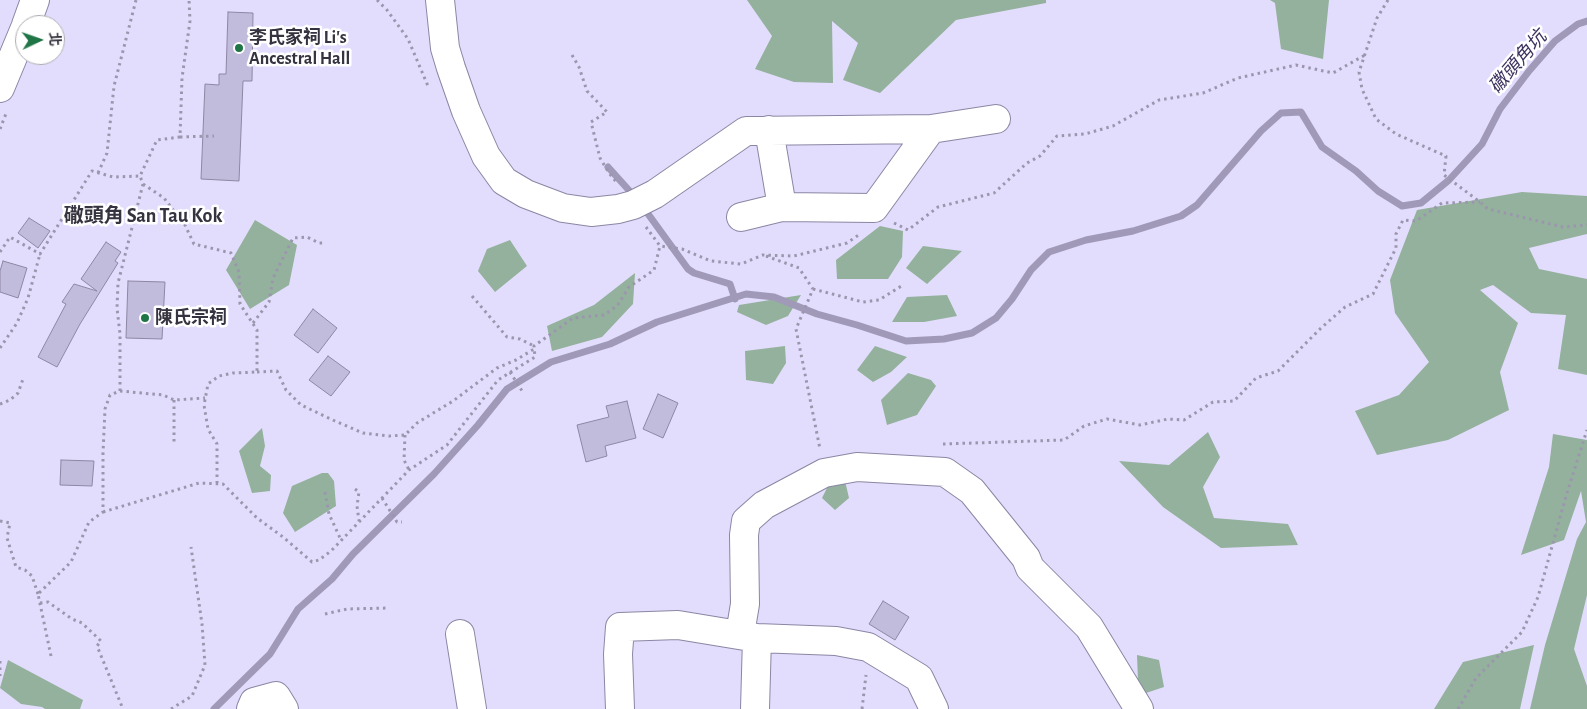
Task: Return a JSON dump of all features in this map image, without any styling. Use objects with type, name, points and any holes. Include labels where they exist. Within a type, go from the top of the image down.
[{"type":"street","points":[[29,15],[35,0]]},
{"type":"street","points":[[440,0],[445,48],[466,111],[486,156],[504,181],[526,194],[563,208],[591,212],[618,209],[638,202],[655,194],[746,131],[931,129],[996,119]]},
{"type":"street","points":[[0,88],[15,51]]},
{"type":"street","points":[[741,217],[782,207],[874,208],[931,129]]},
{"type":"street","points":[[769,130],[782,207]]},
{"type":"street","points":[[755,709],[745,604],[744,535],[746,521],[764,505],[824,473],[857,467],[945,472],[972,491],[1026,558],[1030,568],[1090,627],[1139,709]]},
{"type":"street","points":[[620,709],[618,654],[620,627],[678,625],[748,636],[836,641],[868,646],[919,678],[934,709]]},
{"type":"street","points":[[460,634],[472,709]]},
{"type":"street","points":[[251,709],[254,702],[276,696],[284,709]]},
{"type":"path","points":[[98,173],[107,153],[114,86],[136,0]]},
{"type":"path","points":[[180,137],[182,78],[190,21],[189,0]]},
{"type":"path","points":[[1388,0],[1377,18],[1359,72],[1362,89],[1376,118],[1396,134],[1446,156],[1444,175],[1488,210],[1563,227],[1587,225]]},
{"type":"path","points":[[572,55],[579,67],[587,91],[607,112],[591,122],[600,158],[609,173],[628,195],[638,202]]},
{"type":"path","points":[[890,221],[908,230],[938,207],[994,193],[1027,164],[1040,156],[1057,136],[1085,134],[1113,126],[1159,100],[1203,93],[1238,78],[1296,65],[1333,73],[1365,55]]},
{"type":"path","points":[[120,391],[118,283],[143,184],[140,176],[157,140],[214,136]]},
{"type":"path","points":[[0,348],[17,323],[28,298],[40,254],[92,171],[113,177],[140,176]]},
{"type":"path","points":[[143,184],[164,198],[185,225],[194,244],[231,253],[239,272],[240,304],[256,330],[257,372]]},
{"type":"path","points":[[940,444],[1064,440],[1084,426],[1107,419],[1140,425],[1168,419],[1184,420],[1213,402],[1234,401],[1256,378],[1278,371],[1345,307],[1373,294],[1396,248],[1396,234],[1403,220],[1416,220],[1442,203],[1480,202]]},
{"type":"path","points":[[667,246],[682,249],[711,262],[741,264],[763,255],[794,256],[847,243],[862,233]]},
{"type":"path","points":[[0,252],[10,237],[40,254]]},
{"type":"path","points":[[253,323],[269,302],[274,278],[293,238],[307,237],[319,243],[325,243]]},
{"type":"path","points":[[409,470],[404,460],[406,435],[417,423],[453,401],[498,368],[516,360],[573,318],[604,315],[617,306],[629,287],[654,270],[660,246]]},
{"type":"path","points":[[763,255],[799,268],[813,291],[863,302],[879,300],[903,285]]},
{"type":"path","points":[[813,291],[796,329],[824,473]]},
{"type":"path","points":[[472,296],[507,337],[520,339],[534,347]]},
{"type":"path","points":[[38,594],[72,562],[89,522],[103,512],[199,483],[222,484],[257,518],[312,562],[319,560],[383,499],[409,470],[447,445],[498,380],[535,357],[534,347]]},
{"type":"path","points":[[218,484],[217,444],[208,429],[204,404],[208,384],[219,376],[233,373],[277,371],[286,390],[301,405],[363,433],[389,436],[406,435]]},
{"type":"path","points":[[510,372],[524,394]]},
{"type":"path","points":[[0,404],[10,400],[18,393],[23,379]]},
{"type":"path","points":[[103,512],[105,409],[110,395],[120,391],[162,395],[174,400],[205,398]]},
{"type":"path","points":[[174,400],[174,442]]},
{"type":"path","points":[[1458,709],[1476,678],[1522,632],[1538,597],[1587,430]]},
{"type":"path","points":[[355,489],[359,492],[357,506],[359,522]]},
{"type":"path","points":[[325,492],[330,514],[341,540]]},
{"type":"path","points":[[383,499],[397,522],[402,522]]},
{"type":"path","points":[[0,521],[10,523],[7,538],[16,567],[25,570],[32,576],[38,594],[51,656]]},
{"type":"path","points":[[172,709],[192,696],[205,665],[202,624],[190,547]]},
{"type":"path","points":[[40,603],[48,602],[82,623],[101,641],[97,646],[123,709]]},
{"type":"path","points":[[325,614],[347,609],[389,608]]},
{"type":"path","points":[[0,662],[0,676]]},
{"type":"green space","points":[[747,0],[1046,0],[1046,3],[956,20],[880,93],[843,80],[858,43],[832,21],[833,83],[794,82],[755,69],[772,36]]},
{"type":"green space","points":[[1270,0],[1329,0],[1323,59],[1281,49],[1275,3]]},
{"type":"green space","points":[[1522,192],[1587,196],[1587,234],[1529,248],[1539,269],[1587,279],[1587,375],[1558,369],[1566,315],[1531,313],[1493,285],[1480,290],[1518,323],[1500,372],[1509,410],[1448,440],[1377,455],[1355,411],[1399,395],[1429,362],[1395,313],[1390,280],[1417,210]]},
{"type":"green space","points":[[255,220],[297,245],[289,285],[250,309],[226,270]]},
{"type":"green space","points":[[880,226],[903,231],[902,257],[888,279],[837,279],[836,260]]},
{"type":"green space","points":[[510,240],[527,266],[495,292],[478,271],[487,249]]},
{"type":"green space","points":[[923,246],[962,251],[927,284],[906,268]]},
{"type":"green space","points":[[635,273],[633,304],[602,337],[552,351],[547,326],[594,305]]},
{"type":"green space","points":[[801,295],[788,316],[766,325],[737,312],[739,305]]},
{"type":"green space","points":[[947,295],[957,316],[924,322],[892,322],[907,297]]},
{"type":"green space","points":[[785,346],[786,363],[773,384],[746,380],[745,351]]},
{"type":"green space","points":[[875,346],[907,357],[891,372],[873,382],[857,370]]},
{"type":"green space","points":[[908,373],[931,380],[936,386],[917,415],[887,425],[881,400]]},
{"type":"green space","points":[[262,428],[265,446],[260,466],[271,475],[270,491],[252,493],[239,451]]},
{"type":"green space","points":[[1208,432],[1220,457],[1203,487],[1214,518],[1288,524],[1298,545],[1221,548],[1163,507],[1119,461],[1169,465]]},
{"type":"green space","points":[[1553,434],[1587,440],[1587,595],[1574,649],[1587,686],[1587,709],[1530,709],[1545,645],[1577,539],[1586,522],[1581,491],[1564,540],[1521,555],[1549,467]]},
{"type":"green space","points":[[322,473],[328,473],[334,481],[336,506],[295,532],[283,513],[292,486]]},
{"type":"green space","points":[[845,481],[849,498],[835,510],[822,498],[830,482]]},
{"type":"green space","points":[[1534,645],[1520,709],[1434,709],[1463,662]]},
{"type":"green space","points":[[1137,655],[1159,660],[1164,687],[1143,694],[1138,681]]},
{"type":"green space","points":[[8,660],[83,700],[80,709],[45,709],[21,704],[0,688]]},
{"type":"building","points":[[228,12],[253,13],[252,81],[243,81],[239,181],[201,179],[205,84],[219,85],[219,74],[226,74]]},
{"type":"building","points":[[29,218],[50,231],[38,248],[18,233]]},
{"type":"building","points":[[106,242],[121,252],[115,261],[118,263],[80,324],[57,367],[38,357],[66,304],[62,302],[74,284],[97,291],[81,279]]},
{"type":"building","points":[[3,261],[27,268],[18,298],[0,292],[0,271]]},
{"type":"building","points":[[128,281],[165,282],[162,339],[126,338]]},
{"type":"building","points":[[313,309],[337,328],[318,353],[294,335]]},
{"type":"building","points":[[328,356],[350,372],[331,396],[309,380]]},
{"type":"building","points":[[658,394],[678,403],[663,438],[643,429]]},
{"type":"building","points":[[627,401],[636,438],[605,446],[607,456],[586,462],[577,425],[609,417],[606,406]]},
{"type":"building","points":[[61,460],[94,461],[92,486],[60,485]]},
{"type":"building","points":[[883,601],[909,617],[895,640],[869,624]]},
{"type":"waterway","name":"䃟頭角坑","points":[[214,709],[270,654],[298,609],[332,579],[353,554],[434,474],[507,389],[551,362],[610,344],[657,322],[746,294],[774,297],[817,314],[906,341],[944,339],[972,333],[996,318],[1012,299],[1031,270],[1049,252],[1086,240],[1133,231],[1181,216],[1197,205],[1261,131],[1281,113],[1301,112],[1322,147],[1356,171],[1378,191],[1402,206],[1421,203],[1449,180],[1482,144],[1500,109],[1555,41],[1578,24],[1587,21]]},
{"type":"waterway","points":[[608,167],[635,197]]},
{"type":"waterway","points":[[643,207],[688,269],[694,273],[730,284],[735,299]]},
{"type":"place","name":"李氏家祠 Li's Ancestral Hall","points":[[239,48]]},
{"type":"place","name":"陳氏宗祠","points":[[145,318]]},
{"type":"district","name":"䃟頭角 San Tau Kok","points":[[143,216]]}]
